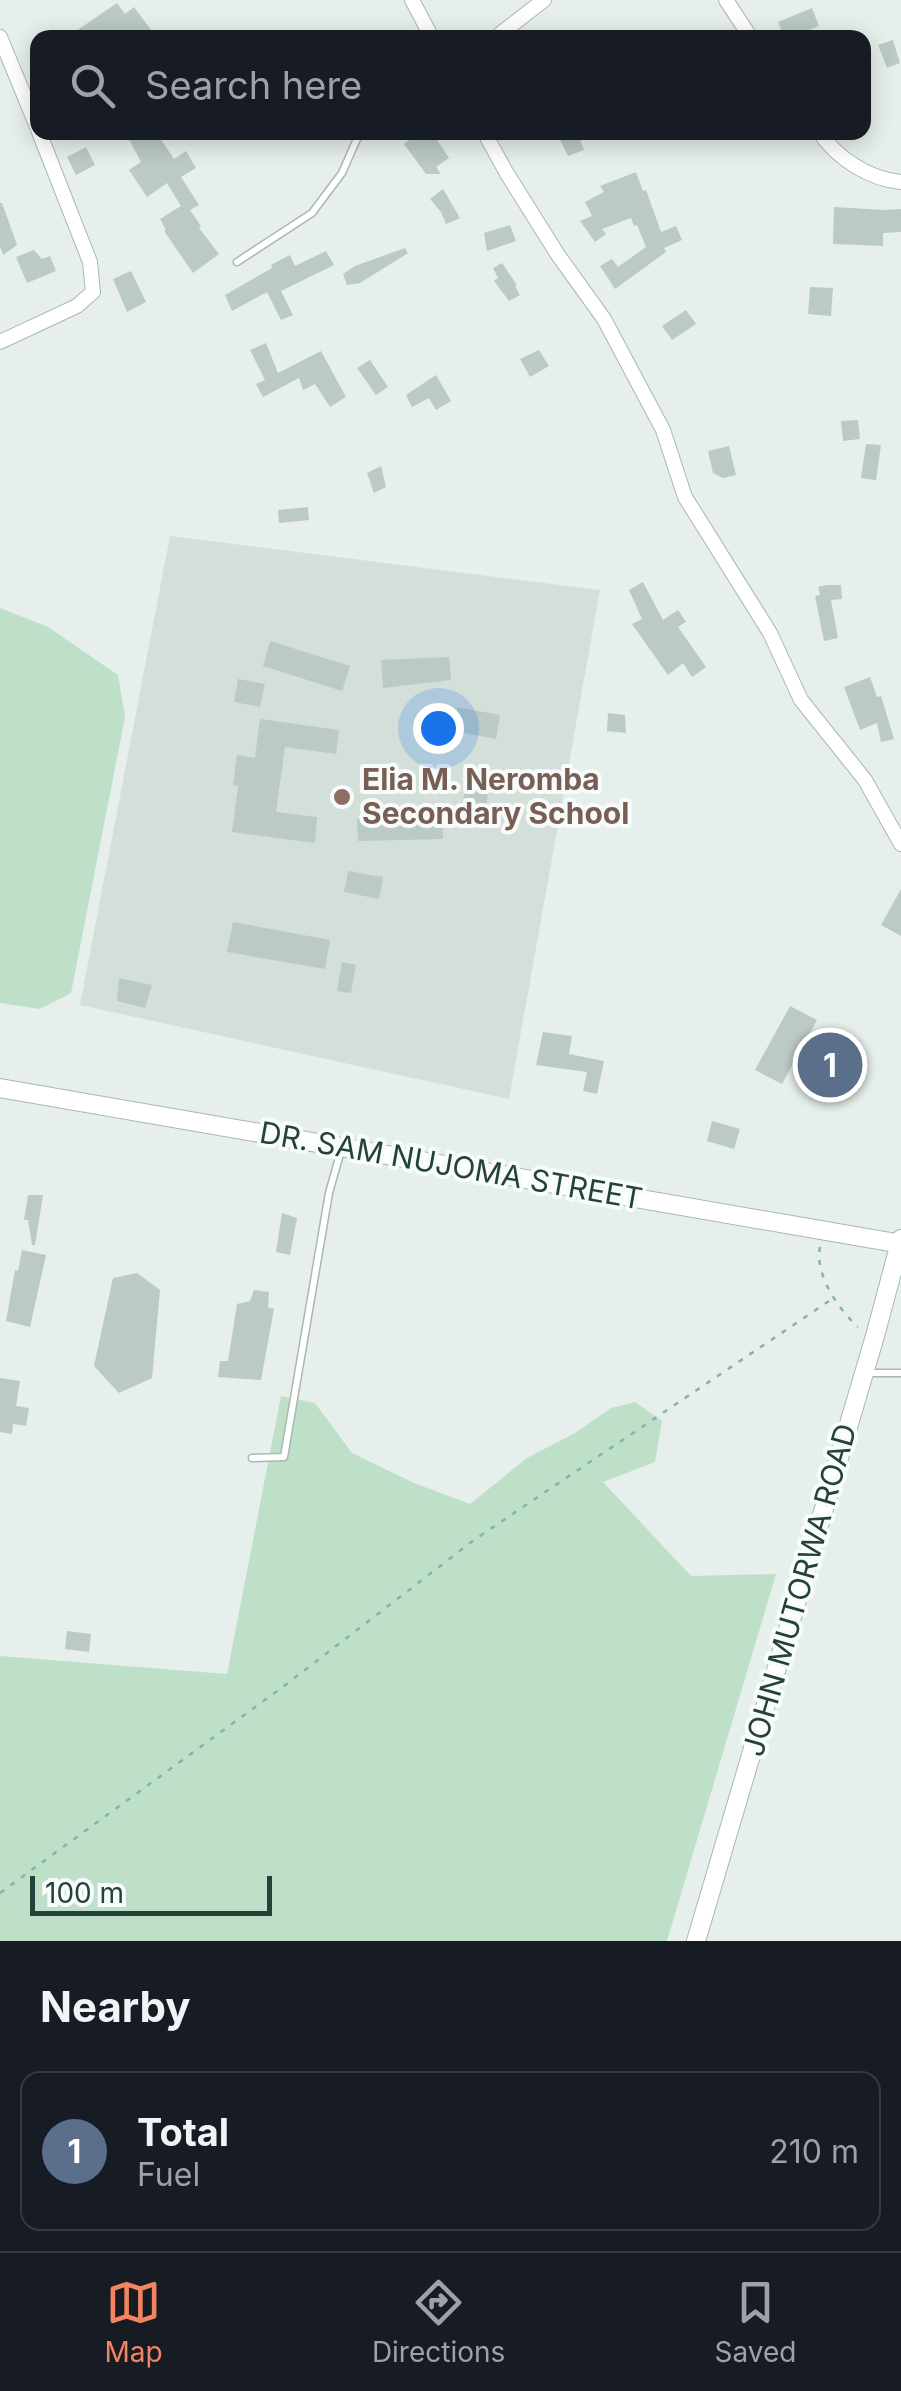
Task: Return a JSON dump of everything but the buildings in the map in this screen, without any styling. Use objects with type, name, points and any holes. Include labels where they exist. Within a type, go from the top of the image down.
[{"type":"street","points":[[412,0],[428,30]]},
{"type":"street","points":[[505,30],[544,0]]},
{"type":"street","points":[[726,0],[746,30]]},
{"type":"street","points":[[0,38],[30,111]]},
{"type":"street","points":[[0,342],[77,306],[93,292],[90,262],[42,140]]},
{"type":"street","points":[[488,140],[558,255],[604,319],[663,430],[685,496],[770,632],[802,700],[864,780],[901,844]]},
{"type":"street","points":[[826,140],[845,160],[882,180],[901,182]]},
{"type":"street","name":"DR. SAM NUJOMA STREET","points":[[0,1088],[900,1243]]},
{"type":"street","name":"JOHN MUTORWA ROAD","points":[[696,1941],[900,1243]]},
{"type":"lane","points":[[236,262],[312,213],[342,173],[356,140]]},
{"type":"lane","points":[[252,1458],[284,1457],[329,1193],[342,1146]]},
{"type":"lane","points":[[864,1373],[901,1373]]},
{"type":"path","points":[[824,1232],[818,1254],[821,1272],[848,1318],[875,1336]]},
{"type":"path","points":[[0,1894],[284,1686],[474,1540],[835,1297]]},
{"type":"shaded area","name":"Elia M. Neromba Secondary School","points":[[170,536],[600,590],[509,1099],[80,1005]]},
{"type":"green space","points":[[0,608],[48,627],[118,675],[125,717],[71,993],[40,1009],[0,1003]]},
{"type":"green space","points":[[281,1396],[315,1403],[352,1453],[470,1504],[527,1458],[575,1433],[611,1408],[635,1402],[662,1421],[655,1462],[603,1482],[691,1576],[776,1574],[667,1941],[0,1941],[0,1656],[227,1674]]},
{"type":"place","name":"Elia M. Neromba Secondary School","points":[[342,797]]},
{"type":"place","name":"Total","points":[[830,1065]]}]
